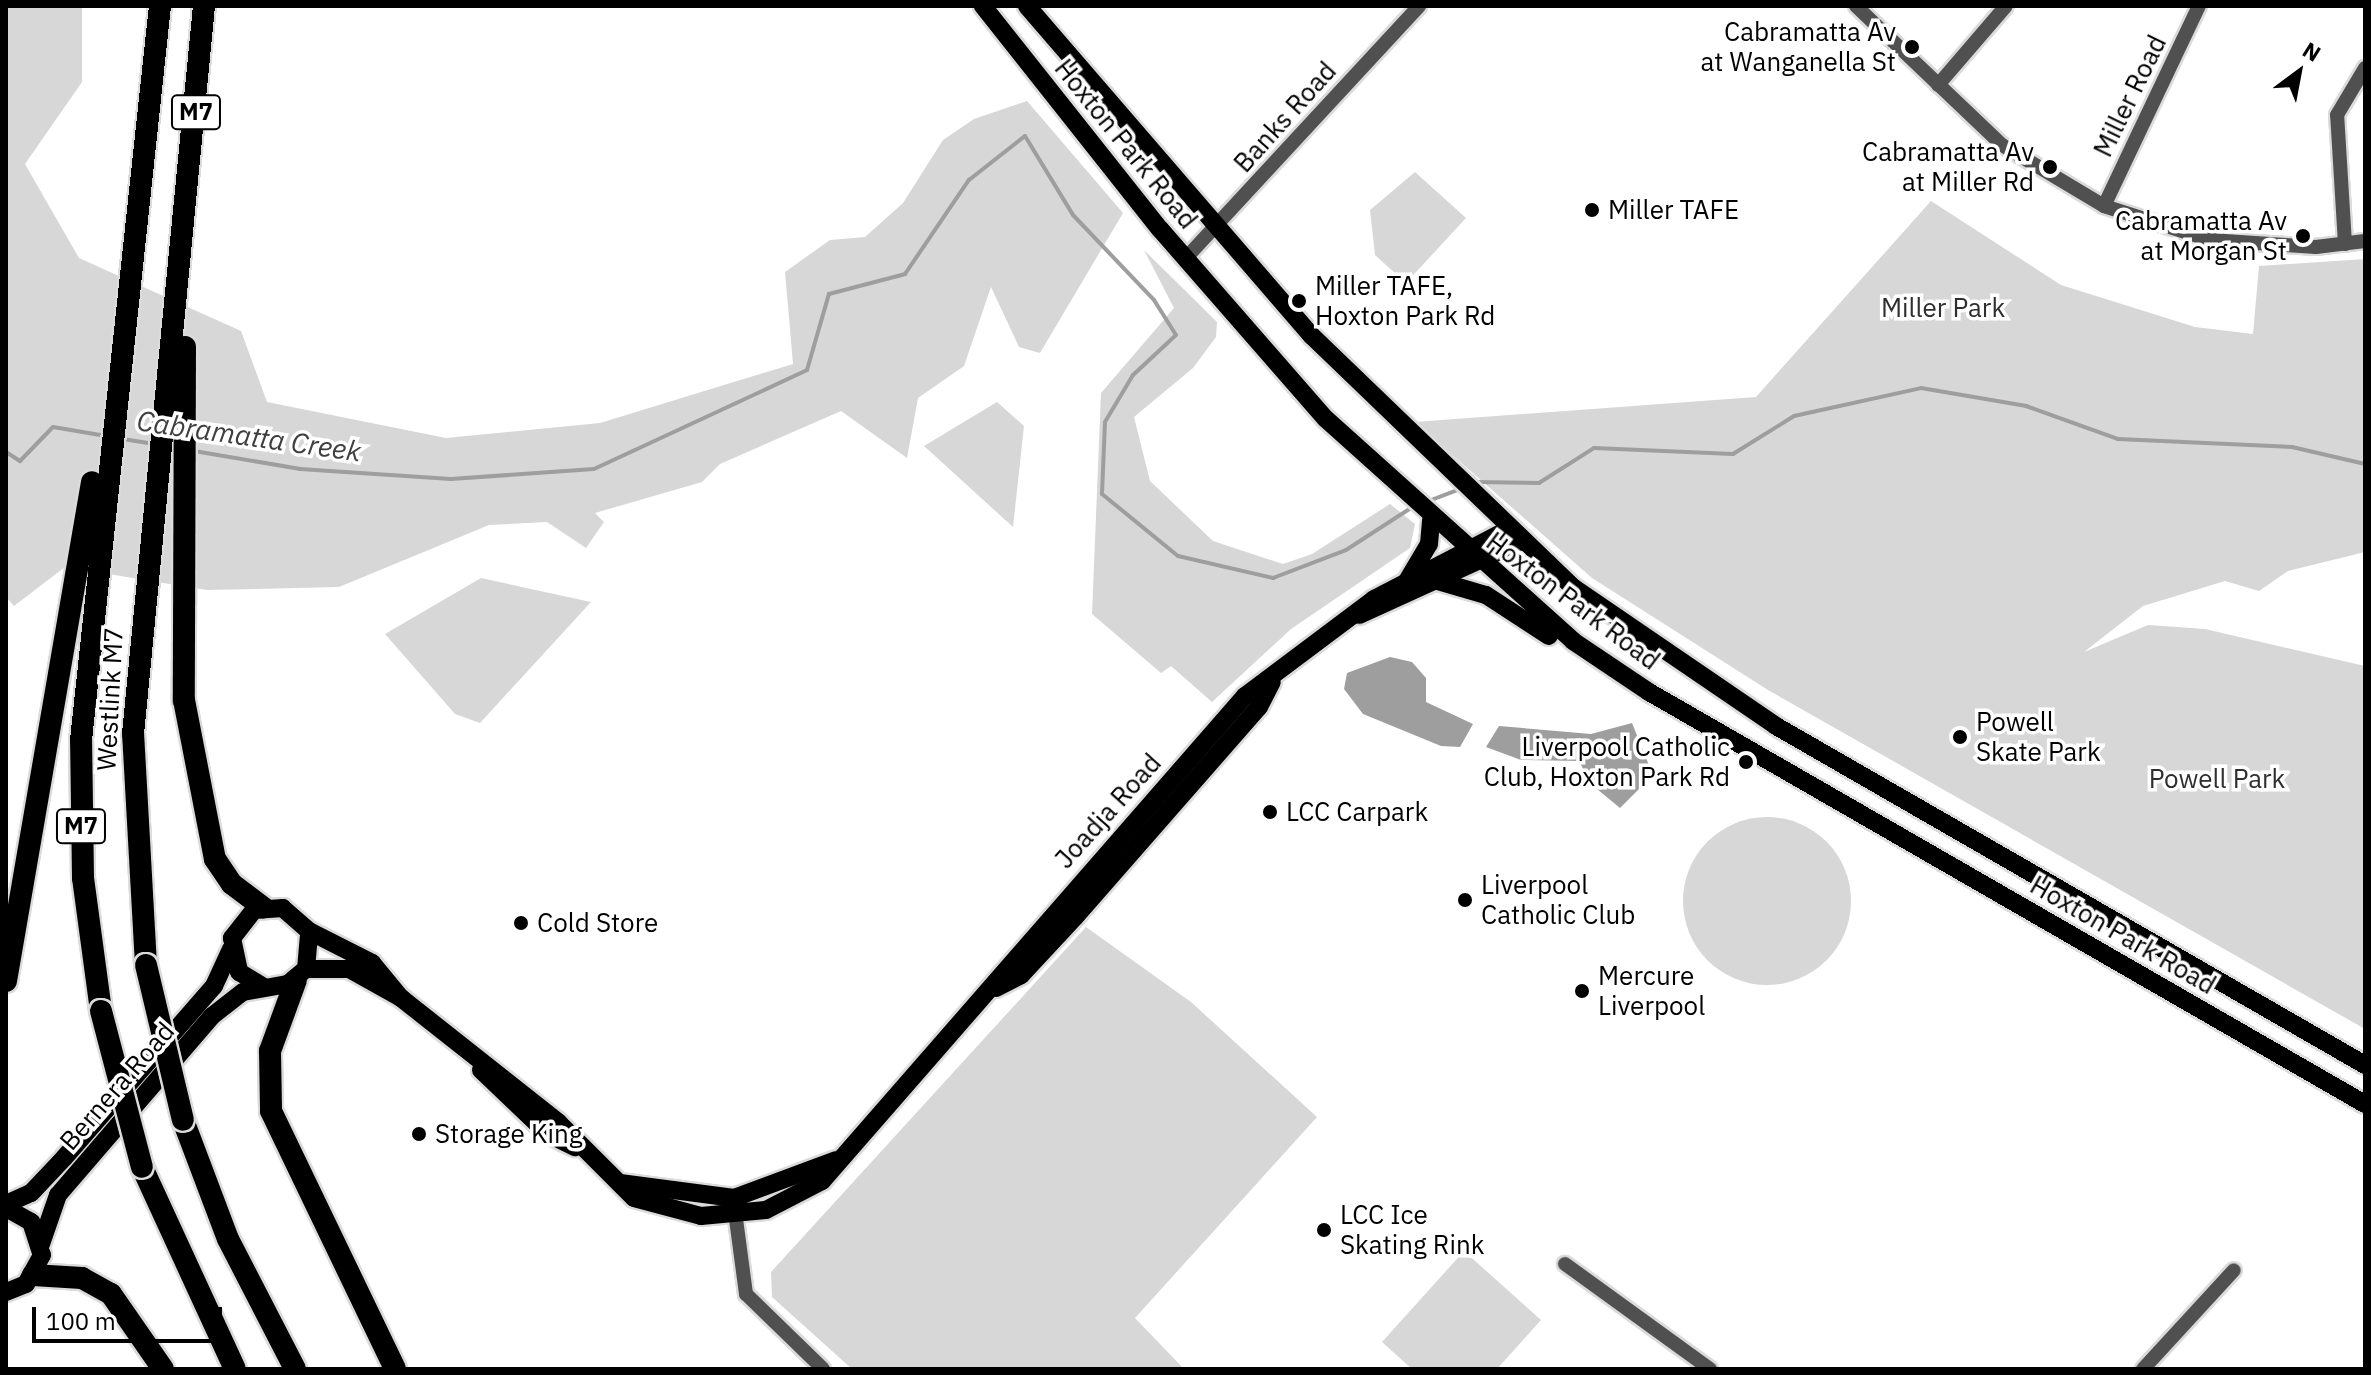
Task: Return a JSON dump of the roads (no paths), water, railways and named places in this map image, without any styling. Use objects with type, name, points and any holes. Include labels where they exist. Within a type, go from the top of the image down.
[{"type":"highway","name":"Westlink M7","points":[[160,6],[88,641],[80,810],[101,1011],[142,1167],[235,1369]]},
{"type":"highway","name":"Westlink M7","points":[[204,6],[187,218],[140,647],[132,808],[146,965],[183,1120],[228,1239],[295,1369]]},
{"type":"highway","points":[[187,218],[180,651],[215,859],[232,884],[263,907]]},
{"type":"highway","points":[[6,981],[63,637],[125,310]]},
{"type":"highway","points":[[301,974],[270,1051],[271,1111],[395,1369]]},
{"type":"highway","points":[[33,1275],[82,1278],[111,1294],[163,1369]]},
{"type":"main road","name":"Hoxton Park Road","points":[[983,6],[1185,259],[1326,419],[1471,557],[1626,677],[2365,1104]]},
{"type":"main road","name":"Hoxton Park Road","points":[[1027,6],[1215,229],[1444,470],[1513,536],[1679,666],[1776,726],[2365,1065]]},
{"type":"main road","points":[[1405,583],[1433,524]]},
{"type":"main road","name":"Joadja Road","points":[[734,1218],[799,1195],[838,1159],[996,988],[1008,962],[1245,696],[1272,682],[1405,583],[1471,557],[1513,536]]},
{"type":"main road","name":"Joadja Road","points":[[1359,615],[1438,581],[1471,557]]},
{"type":"main road","points":[[1438,581],[1486,595],[1626,677]]},
{"type":"main road","points":[[401,998],[349,969],[301,974],[262,986],[239,972],[231,947],[240,922],[263,907],[291,912],[309,931],[372,963],[401,998],[474,1061],[504,1097],[650,1204],[734,1218]]},
{"type":"main road","points":[[301,974],[309,931]]},
{"type":"main road","name":"Bernera Road","points":[[6,1206],[31,1193],[214,986],[231,947]]},
{"type":"main road","name":"Bernera Road","points":[[33,1275],[48,1213],[68,1183],[212,1016],[262,986]]},
{"type":"main road","name":"Joadja Road","points":[[734,1198],[838,1159]]},
{"type":"main road","points":[[620,1183],[734,1198]]},
{"type":"main road","points":[[6,1206],[31,1222],[41,1244]]},
{"type":"main road","points":[[6,1292],[33,1275]]},
{"type":"street","name":"Banks Road","points":[[1185,259],[1419,6]]},
{"type":"street","points":[[1856,6],[1938,85],[2023,160],[2104,206],[2210,240],[2345,244],[2365,241]]},
{"type":"street","points":[[1938,85],[2006,6]]},
{"type":"street","name":"Miller Road","points":[[2104,206],[2199,6]]},
{"type":"street","points":[[2365,53],[2365,61]]},
{"type":"street","points":[[2345,244],[2337,115],[2365,68]]},
{"type":"street","points":[[734,1198],[734,1218],[746,1294],[823,1369]]},
{"type":"street","points":[[1565,1264],[1710,1369]]},
{"type":"street","points":[[2143,1369],[2234,1270]]},
{"type":"waterway","name":"Cabramatta Creek","points":[[194,451],[300,469],[451,479],[594,469],[807,370],[829,294],[905,274],[969,180],[1025,136],[1073,215],[1154,300],[1176,335],[1133,375],[1105,422],[1102,494],[1178,556],[1273,578],[1346,550],[1414,506]]},
{"type":"waterway","name":"Cabramatta Creek","points":[[1474,482],[1539,483],[1594,448],[1733,454],[1794,416],[1921,388],[2026,406],[2118,439],[2292,447],[2365,464]]},
{"type":"waterway","name":"Cabramatta Creek","points":[[6,452],[20,461],[53,427],[106,436]]},
{"type":"waterway","name":"Cabramatta Creek","points":[[123,439],[153,444]]},
{"type":"waterway","name":"Cabramatta Creek","points":[[1426,502],[1462,488]]},
{"type":"place","name":"Cabramatta Av at Wanganella St","points":[[1912,47]]},
{"type":"place","name":"Cabramatta Av at Miller Rd","points":[[2050,167]]},
{"type":"place","name":"Miller TAFE","points":[[1592,210]]},
{"type":"place","name":"Cabramatta Av at Morgan St","points":[[2303,236]]},
{"type":"place","name":"Miller TAFE, Hoxton Park Rd","points":[[1299,301]]},
{"type":"place","name":"Powell Skate Park","points":[[1960,737]]},
{"type":"place","name":"Liverpool Catholic Club, Hoxton Park Rd","points":[[1746,762]]},
{"type":"place","name":"LCC Carpark","points":[[1270,812]]},
{"type":"place","name":"Liverpool Catholic Club","points":[[1465,900]]},
{"type":"place","name":"Cold Store","points":[[521,923]]},
{"type":"place","name":"Mercure Liverpool","points":[[1582,991]]},
{"type":"place","name":"Storage King","points":[[419,1134]]},
{"type":"place","name":"LCC Ice Skating Rink","points":[[1324,1230]]},
{"type":"park label","name":"Miller Park","points":[[1943,308]]},
{"type":"park label","name":"Powell Park","points":[[2217,779]]}]
